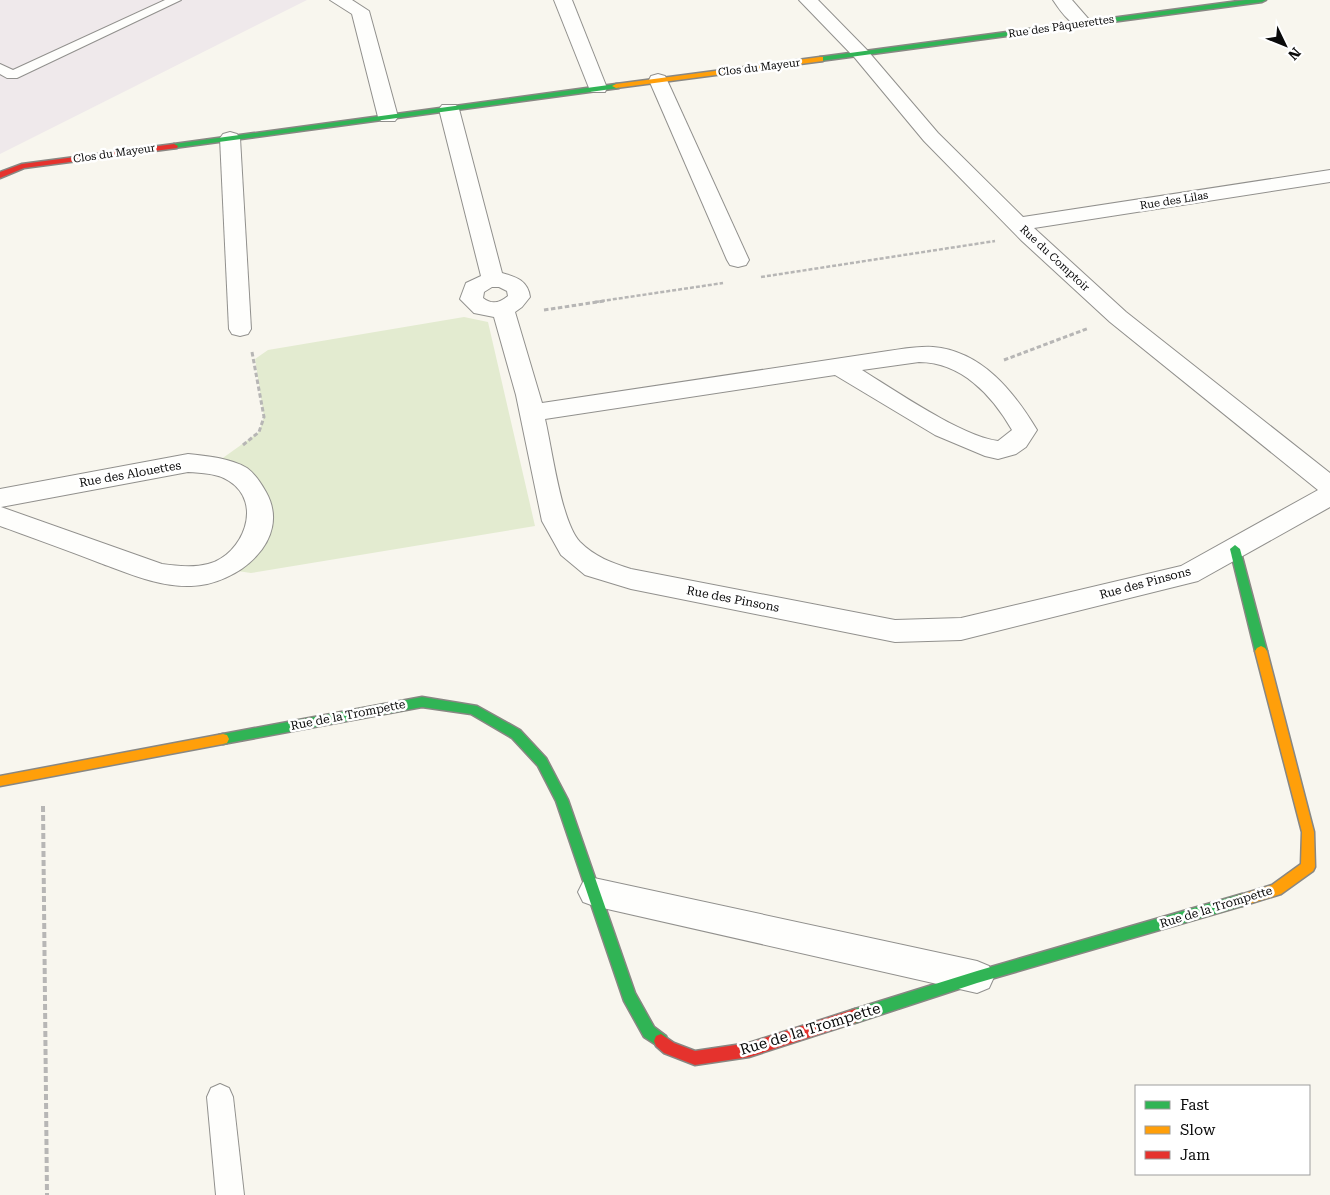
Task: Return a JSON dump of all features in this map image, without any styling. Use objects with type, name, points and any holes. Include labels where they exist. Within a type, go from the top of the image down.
[{"type":"street","points":[[339,0],[360,11],[388,117]]},
{"type":"street","points":[[563,0],[598,88]]},
{"type":"street","name":"Rue du Comptoir","points":[[808,0],[861,54],[931,137],[1024,230],[1118,317],[1330,486]]},
{"type":"street","points":[[1062,0],[1083,23]]},
{"type":"street","name":"Rue des Pâquerettes","points":[[861,54],[1262,0]]},
{"type":"street","name":"Clos du Mayeur","points":[[0,175],[22,166],[861,54]]},
{"type":"street","points":[[658,80],[738,260]]},
{"type":"street","points":[[449,109],[493,281],[509,282],[518,288],[519,298],[505,312],[531,413],[838,366],[908,356],[942,356],[975,371],[1016,414],[1025,430],[1016,444],[997,450],[970,444],[838,366]]},
{"type":"street","points":[[230,138],[240,329]]},
{"type":"street","name":"Rue des Lilas","points":[[1024,230],[1330,176]]},
{"type":"street","name":"Rue des Pinsons","points":[[531,413],[555,521],[570,548],[595,568],[631,579],[885,630],[961,629],[1188,574],[1330,495]]},
{"type":"street","name":"Rue des Alouettes","points":[[0,498],[188,464],[213,465],[238,475],[256,493],[260,523],[247,548],[224,569],[188,578],[160,574],[0,516]]},
{"type":"street","name":"Rue de la Trompette","points":[[0,781],[422,702],[473,709],[516,734],[542,762],[562,800],[628,996],[649,1032],[669,1048],[695,1058],[749,1050],[977,977],[1276,890],[1308,867],[1308,832],[1235,549]]},
{"type":"street","name":"Rue de la Trompette","points":[[594,892],[977,977]]},
{"type":"lane","points":[[0,68],[12,75],[175,0]]},
{"type":"lane","points":[[220,1097],[230,1195]]},
{"type":"path","points":[[756,278],[1024,230]]},
{"type":"path","points":[[505,312],[727,282]]},
{"type":"path","points":[[975,371],[1118,317]]},
{"type":"path","points":[[213,465],[259,432],[264,417],[255,359],[240,329]]},
{"type":"path","points":[[43,773],[47,1195]]},
{"type":"shaded area","points":[[0,0],[307,0],[0,154]]},
{"type":"green space","points":[[464,317],[488,322],[535,526],[251,573],[224,569],[247,548],[256,493],[213,465],[259,432],[264,417],[255,359],[268,350]]},
{"type":"traffic: fast","points":[[820,59],[1262,0]]},
{"type":"traffic: fast","points":[[174,146],[616,86]]},
{"type":"traffic: fast","points":[[1235,549],[1261,651]]},
{"type":"traffic: fast","points":[[223,739],[422,702],[473,709],[516,734],[542,762],[562,800],[629,996],[649,1032],[661,1041]]},
{"type":"traffic: fast","points":[[855,1016],[977,977],[1242,900]]},
{"type":"traffic: slow","points":[[616,86],[820,59]]},
{"type":"traffic: slow","points":[[1242,900],[1276,890],[1308,867],[1308,832],[1261,651]]},
{"type":"traffic: slow","points":[[0,781],[223,739]]},
{"type":"traffic: jam","points":[[0,175],[22,166],[174,146]]},
{"type":"traffic: jam","points":[[661,1041],[669,1048],[695,1058],[749,1050],[855,1016]]}]
